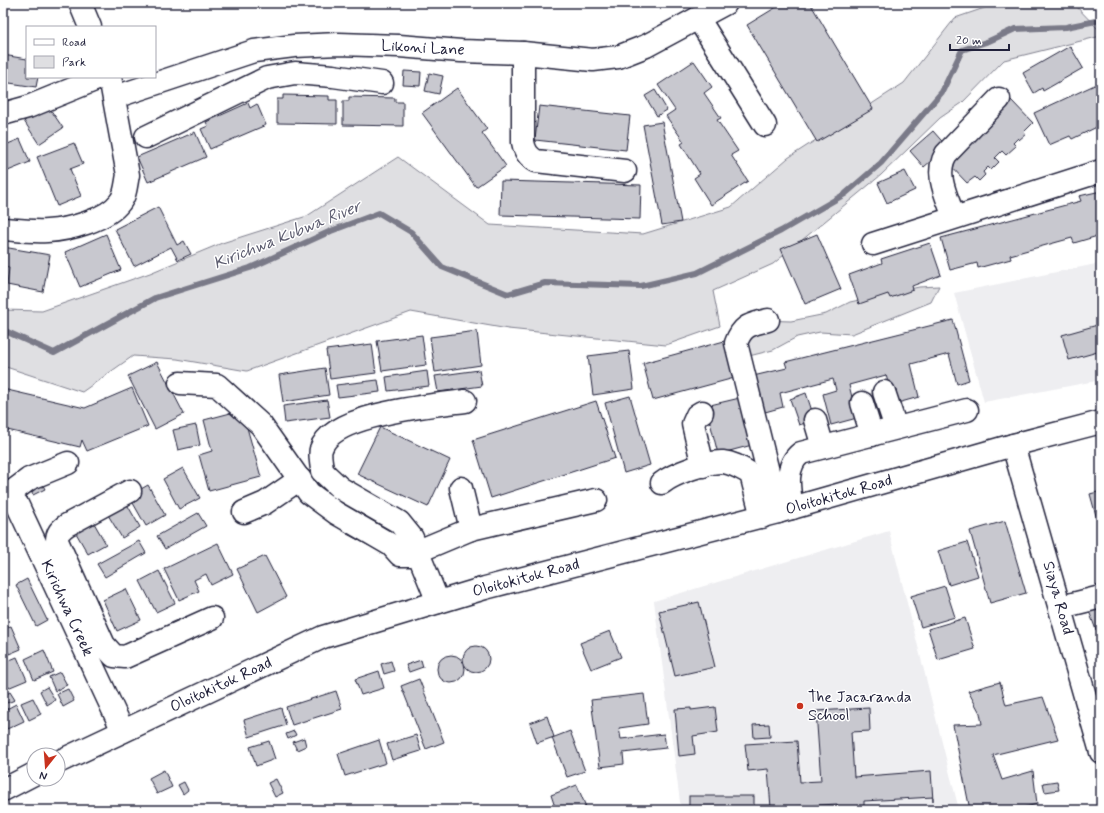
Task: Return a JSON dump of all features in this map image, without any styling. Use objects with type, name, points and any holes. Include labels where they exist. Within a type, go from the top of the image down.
[{"type":"street","points":[[80,3],[90,26]]},
{"type":"street","name":"Likoni Lane","points":[[156,76],[254,51],[294,46],[339,44],[524,53],[593,60],[618,58],[646,46],[726,3]]},
{"type":"street","points":[[698,18],[765,125]]},
{"type":"street","points":[[254,51],[267,78]]},
{"type":"street","points":[[524,53],[524,142],[525,151],[528,156],[536,161],[625,171]]},
{"type":"street","points":[[146,136],[267,78],[295,73],[333,76],[382,83]]},
{"type":"street","points":[[3,114],[28,107],[100,78]]},
{"type":"street","name":"Likoni Lane","points":[[3,229],[46,231],[68,228],[86,223],[107,214],[121,202],[126,189],[128,175],[120,138],[113,87],[148,78]]},
{"type":"street","points":[[954,218],[941,178],[941,162],[946,154],[999,99]]},
{"type":"street","points":[[872,244],[1101,171]]},
{"type":"street","points":[[768,320],[746,326],[739,334],[736,343],[777,512]]},
{"type":"street","points":[[180,383],[217,385],[261,425],[309,493],[336,513],[391,545],[400,555],[409,555],[471,528],[596,500]]},
{"type":"street","points":[[884,392],[896,428]]},
{"type":"street","points":[[438,602],[412,538],[399,522],[340,488],[322,471],[320,450],[332,433],[353,422],[405,409],[465,401]]},
{"type":"street","points":[[862,403],[872,434]]},
{"type":"street","points":[[777,512],[789,483],[792,465],[796,456],[801,453],[967,410]]},
{"type":"street","points":[[702,412],[694,419],[692,424],[703,466]]},
{"type":"street","points":[[815,420],[822,447]]},
{"type":"street","name":"Oloitokitok Road","points":[[66,758],[323,637],[485,588],[777,512],[1013,445],[1101,422]]},
{"type":"street","name":"Siaya Road","points":[[1013,445],[1100,743]]},
{"type":"street","points":[[662,484],[668,478],[703,466],[722,462],[736,465],[751,474],[777,512]]},
{"type":"street","points":[[6,492],[29,479],[68,463]]},
{"type":"street","points":[[244,512],[265,503],[300,479]]},
{"type":"street","points":[[461,488],[471,528]]},
{"type":"street","name":"Kirichwa Creek","points":[[6,492],[17,504],[92,642],[123,731]]},
{"type":"street","points":[[130,492],[67,525],[60,530],[57,535],[57,541],[92,642],[114,656],[125,657],[212,618]]},
{"type":"street","points":[[1061,607],[1101,597]]},
{"type":"street","points":[[3,790],[26,778]]},
{"type":"shaded area","points":[[1101,263],[1101,380],[984,402],[954,293]]},
{"type":"shaded area","name":"The Jacaranda School","points":[[889,531],[959,810],[681,810],[654,601]]},
{"type":"green space","points":[[999,3],[1073,3],[1101,32],[1101,36],[1004,60],[962,103],[940,118],[881,175],[773,264],[713,291],[720,326],[666,345],[508,329],[411,312],[247,371],[177,359],[133,356],[82,392],[3,366],[3,310],[42,311],[150,273],[222,243],[307,216],[398,157],[490,225],[643,234],[731,207],[788,158],[904,83],[955,18]]},
{"type":"green space","points":[[939,286],[931,302],[852,334],[820,332],[797,337],[773,350],[749,356],[743,333],[759,320],[791,321],[826,314],[850,302],[919,287]]},
{"type":"building","points":[[783,3],[810,3],[873,109],[817,142],[747,25]]},
{"type":"building","points":[[1070,46],[1083,68],[1043,91],[1042,88],[1034,93],[1023,73]]},
{"type":"building","points":[[3,55],[26,59],[26,78],[38,78],[36,87],[3,82]]},
{"type":"building","points":[[694,61],[712,87],[704,93],[721,118],[717,120],[738,151],[731,155],[748,181],[711,205],[694,178],[700,174],[681,144],[684,142],[666,116],[675,110],[658,85]]},
{"type":"building","points":[[404,71],[421,72],[420,86],[403,85]]},
{"type":"building","points":[[429,73],[443,76],[439,94],[425,91]]},
{"type":"building","points":[[1101,82],[1101,125],[1072,139],[1070,136],[1049,145],[1034,113]]},
{"type":"building","points":[[457,88],[487,129],[482,133],[506,166],[476,187],[422,113]]},
{"type":"building","points":[[655,90],[667,110],[657,116],[645,96]]},
{"type":"building","points":[[283,95],[329,96],[329,100],[337,100],[337,124],[277,123],[277,99],[283,99]]},
{"type":"building","points":[[349,97],[395,98],[395,102],[403,102],[403,126],[343,125],[343,101],[349,101]]},
{"type":"building","points":[[1011,100],[1033,123],[1024,132],[1026,134],[1019,140],[1018,138],[1013,143],[1016,146],[1006,155],[1002,151],[995,158],[999,162],[991,170],[988,167],[983,172],[985,175],[979,181],[975,177],[967,183],[946,161]]},
{"type":"building","points":[[248,103],[250,108],[257,104],[266,125],[210,149],[201,129],[208,126],[206,122]]},
{"type":"building","points":[[48,106],[63,128],[39,144],[24,121]]},
{"type":"building","points":[[539,106],[630,116],[626,150],[535,140]]},
{"type":"building","points":[[662,122],[681,222],[662,225],[643,125]]},
{"type":"building","points":[[933,131],[947,147],[924,167],[910,151]]},
{"type":"building","points":[[195,132],[206,157],[148,182],[137,157]]},
{"type":"building","points":[[20,139],[30,162],[3,173],[3,146]]},
{"type":"building","points":[[74,143],[83,164],[70,169],[81,196],[57,206],[37,157]]},
{"type":"building","points":[[905,171],[915,190],[887,203],[878,183]]},
{"type":"building","points":[[501,181],[641,185],[640,219],[500,215]]},
{"type":"building","points":[[1101,191],[1101,235],[1074,243],[1072,238],[1010,255],[1011,259],[978,268],[977,263],[950,270],[941,238],[1081,201],[1079,196]]},
{"type":"building","points":[[158,207],[177,245],[184,241],[191,254],[178,260],[171,247],[134,266],[115,229]]},
{"type":"building","points":[[106,234],[121,270],[80,287],[65,252]]},
{"type":"building","points":[[817,234],[841,289],[805,304],[781,249]]},
{"type":"building","points":[[930,243],[941,275],[912,286],[913,290],[890,298],[888,294],[859,304],[849,275],[882,263],[881,259]]},
{"type":"building","points":[[3,247],[50,255],[43,292],[7,285],[9,268],[3,267]]},
{"type":"building","points":[[953,320],[969,380],[957,384],[949,354],[911,364],[919,397],[894,404],[886,375],[849,385],[857,418],[831,425],[823,394],[836,390],[833,379],[780,393],[783,407],[758,414],[749,377],[787,368],[785,362]]},
{"type":"building","points":[[1101,324],[1101,351],[1069,360],[1062,335]]},
{"type":"building","points":[[477,331],[481,365],[435,372],[430,337]]},
{"type":"building","points":[[422,335],[426,365],[382,371],[377,341]]},
{"type":"building","points":[[728,340],[738,377],[653,400],[643,363]]},
{"type":"building","points":[[372,344],[376,373],[330,379],[326,350]]},
{"type":"building","points":[[629,351],[634,389],[593,395],[588,356]]},
{"type":"building","points":[[157,362],[184,414],[155,429],[128,376]]},
{"type":"building","points":[[325,368],[329,395],[283,402],[279,375]]},
{"type":"building","points":[[479,370],[482,386],[438,392],[435,376]]},
{"type":"building","points":[[427,371],[429,386],[388,391],[386,377]]},
{"type":"building","points":[[378,380],[380,392],[338,397],[336,385]]},
{"type":"building","points":[[132,388],[148,426],[87,451],[82,440],[80,447],[3,429],[3,389],[85,408]]},
{"type":"building","points":[[806,393],[815,420],[799,425],[790,399]]},
{"type":"building","points":[[630,396],[650,465],[624,473],[605,403]]},
{"type":"building","points":[[744,397],[756,444],[718,454],[706,406]]},
{"type":"building","points":[[327,400],[330,417],[285,423],[283,406]]},
{"type":"building","points":[[596,401],[615,458],[491,498],[473,440]]},
{"type":"building","points":[[242,410],[261,477],[209,491],[199,455],[212,451],[204,420]]},
{"type":"building","points":[[196,425],[200,445],[178,450],[173,430]]},
{"type":"building","points":[[380,427],[450,460],[428,507],[357,474]]},
{"type":"building","points":[[183,468],[200,498],[179,509],[163,479]]},
{"type":"building","points":[[38,476],[45,489],[33,495],[26,483]]},
{"type":"building","points":[[148,485],[165,515],[146,526],[129,496]]},
{"type":"building","points":[[1101,491],[1101,522],[1098,523],[1090,494]]},
{"type":"building","points":[[124,499],[140,527],[122,538],[105,510]]},
{"type":"building","points":[[198,513],[206,526],[165,549],[157,536]]},
{"type":"building","points":[[90,516],[106,544],[88,554],[72,526]]},
{"type":"building","points":[[1005,521],[1026,593],[990,603],[970,531]]},
{"type":"building","points":[[351,529],[380,544],[377,550],[347,534]]},
{"type":"building","points":[[139,541],[146,553],[105,577],[97,564]]},
{"type":"building","points":[[967,542],[978,576],[949,585],[938,551]]},
{"type":"building","points":[[218,543],[233,574],[211,585],[206,574],[194,580],[199,591],[179,600],[164,569]]},
{"type":"building","points":[[265,556],[286,597],[258,612],[237,569]]},
{"type":"building","points":[[159,571],[175,603],[156,612],[140,581]]},
{"type":"building","points":[[27,579],[47,620],[36,626],[16,585]]},
{"type":"building","points":[[945,586],[955,617],[921,627],[911,596]]},
{"type":"building","points":[[126,589],[141,620],[117,631],[103,600]]},
{"type":"building","points":[[699,602],[715,667],[675,676],[659,611]]},
{"type":"building","points":[[1101,607],[1101,628],[1096,630],[1089,611]]},
{"type":"building","points":[[965,618],[975,649],[938,660],[928,629]]},
{"type":"building","points":[[11,626],[21,649],[9,654],[3,640],[3,629]]},
{"type":"building","points":[[610,631],[621,657],[591,669],[580,643]]},
{"type":"building","points":[[476,646],[485,650],[489,659],[485,668],[476,672],[467,668],[463,659],[467,650]]},
{"type":"building","points":[[44,650],[53,672],[34,680],[25,659]]},
{"type":"building","points":[[451,655],[461,659],[465,669],[461,679],[451,683],[441,679],[437,669],[441,659]]},
{"type":"building","points":[[17,657],[27,680],[3,690],[3,663]]},
{"type":"building","points":[[421,660],[423,667],[409,672],[406,665]]},
{"type":"building","points":[[391,661],[394,671],[384,674],[381,664]]},
{"type":"building","points":[[379,671],[384,688],[361,695],[355,679]]},
{"type":"building","points":[[60,672],[67,685],[55,691],[49,677]]},
{"type":"building","points":[[419,679],[444,742],[426,749],[401,686]]},
{"type":"building","points":[[1000,682],[1006,705],[1043,697],[1058,739],[993,755],[1002,780],[1033,771],[1037,804],[1014,810],[970,810],[953,725],[982,724],[980,713],[968,691]]},
{"type":"building","points":[[47,687],[55,700],[47,705],[40,691]]},
{"type":"building","points":[[68,689],[74,701],[63,707],[57,694]]},
{"type":"building","points":[[336,691],[342,709],[292,725],[286,707]]},
{"type":"building","points":[[10,692],[15,700],[7,703],[3,696]]},
{"type":"building","points":[[644,694],[648,724],[619,728],[621,739],[664,734],[666,748],[623,753],[624,764],[600,767],[591,700]]},
{"type":"building","points":[[33,698],[41,714],[29,720],[21,703]]},
{"type":"building","points":[[16,704],[24,721],[7,729],[3,721],[3,711]]},
{"type":"building","points":[[715,707],[718,732],[693,736],[695,754],[679,756],[675,709],[691,708],[691,710]]},
{"type":"building","points":[[281,708],[286,725],[249,737],[244,720]]},
{"type":"building","points":[[869,708],[870,731],[851,732],[854,777],[931,771],[933,797],[864,801],[864,810],[838,810],[837,804],[771,808],[768,769],[748,771],[745,744],[797,741],[800,782],[821,781],[816,711]]},
{"type":"building","points":[[547,716],[554,737],[537,743],[530,723]]},
{"type":"building","points":[[769,724],[770,737],[754,738],[753,725]]},
{"type":"building","points":[[294,731],[296,735],[288,739],[286,734]]},
{"type":"building","points":[[570,731],[585,771],[567,777],[552,738]]},
{"type":"building","points":[[416,735],[421,751],[392,760],[387,744]]},
{"type":"building","points":[[304,738],[306,746],[297,750],[293,742]]},
{"type":"building","points":[[379,740],[386,763],[345,776],[338,754]]},
{"type":"building","points":[[269,741],[275,759],[256,766],[250,747]]},
{"type":"building","points":[[164,770],[172,787],[157,794],[149,778]]},
{"type":"building","points":[[276,779],[283,793],[275,797],[268,783]]},
{"type":"building","points":[[1057,781],[1059,790],[1045,792],[1043,783]]},
{"type":"building","points":[[184,782],[188,790],[183,794],[178,785]]},
{"type":"building","points":[[577,785],[586,807],[579,810],[556,810],[551,795]]},
{"type":"building","points":[[689,796],[754,796],[754,810],[689,810]]},
{"type":"waterway","name":"Kirichwa Kubwa River","points":[[3,330],[54,353],[155,298],[250,268],[331,231],[379,213],[411,232],[442,267],[508,294],[545,283],[641,286],[697,273],[781,231],[845,194],[881,163],[942,92],[962,50],[989,41],[1015,29],[1066,27],[1101,20]]},
{"type":"place","name":"The Jacaranda School","points":[[800,706]]}]
